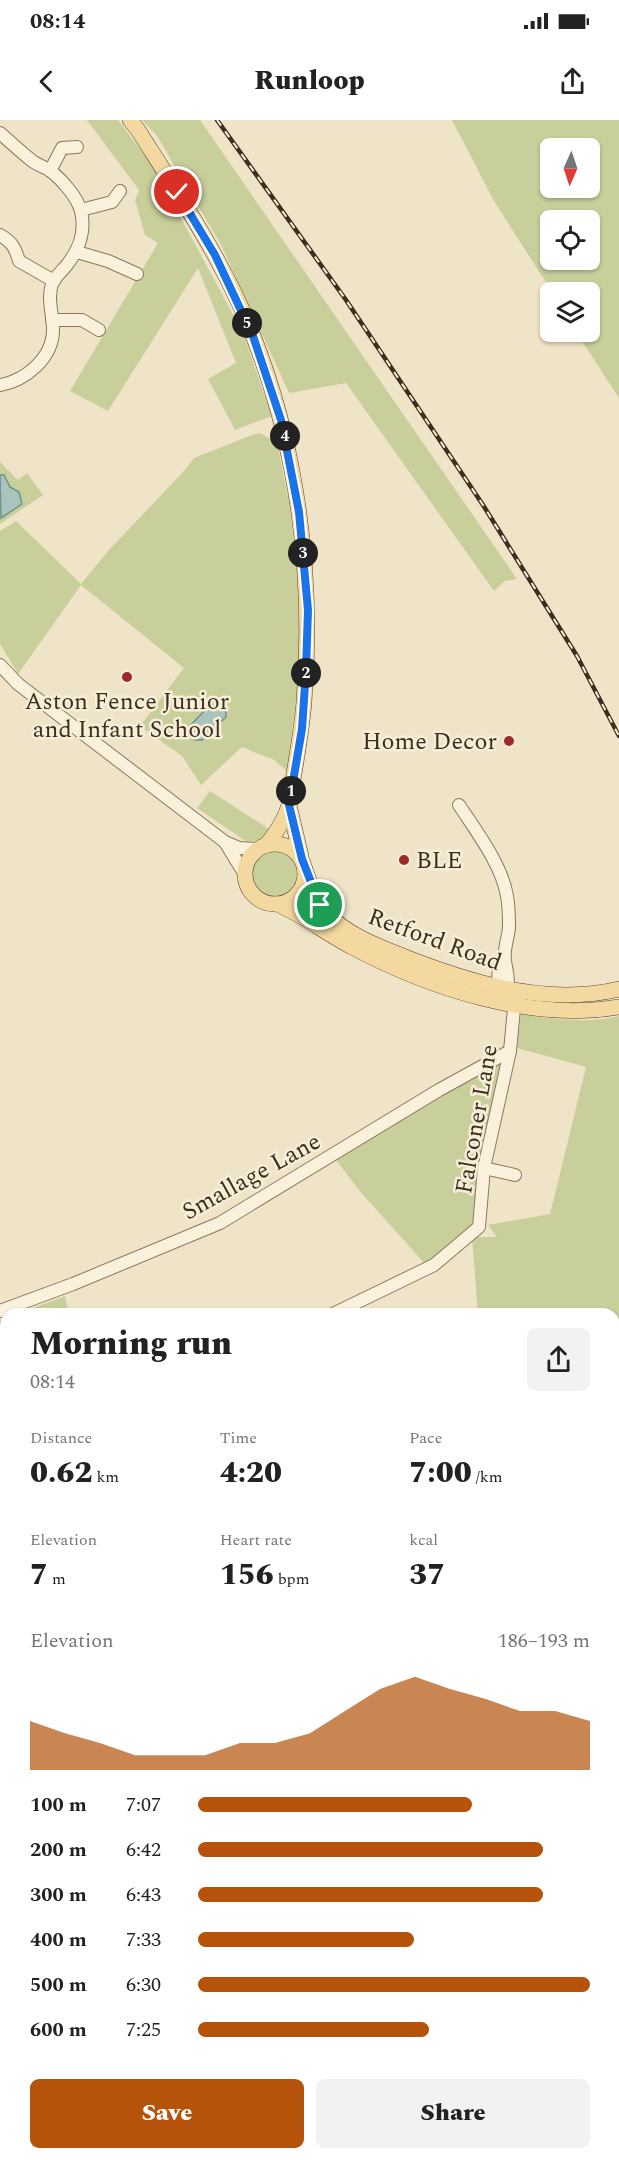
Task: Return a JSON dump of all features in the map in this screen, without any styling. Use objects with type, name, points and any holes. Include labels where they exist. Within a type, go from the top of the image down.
[{"type":"main road","name":"Retford Road","points":[[130,120],[215,255],[253,336],[281,420],[299,512],[308,610],[302,729],[289,805],[277,831],[262,847]]},
{"type":"main road","name":"Retford Road","points":[[289,805],[303,864],[320,905],[348,931],[378,946],[507,994],[586,994],[619,989]]},
{"type":"main road","points":[[283,844],[297,853],[303,864],[305,878],[298,893],[292,898],[277,904],[261,900],[254,896],[245,882],[244,873],[250,856],[262,847],[283,844]]},
{"type":"main road","name":"Retford Road","points":[[277,904],[334,938],[387,964],[438,984],[507,994],[574,1010],[619,1006]]},
{"type":"street","points":[[0,133],[38,165],[50,171],[72,194],[81,210],[83,233],[77,252],[54,280],[50,296],[52,337],[41,360],[22,378],[0,384]]},
{"type":"street","points":[[50,171],[62,148],[76,147]]},
{"type":"street","points":[[81,210],[112,202],[120,191]]},
{"type":"street","points":[[0,235],[14,246],[19,261],[54,280]]},
{"type":"street","points":[[77,252],[112,255],[137,274]]},
{"type":"street","points":[[52,320],[82,320],[99,330]]},
{"type":"street","points":[[0,665],[18,684],[225,842],[239,848],[262,847]]},
{"type":"street","name":"Falconer Lane","points":[[345,1308],[434,1265],[478,1229],[484,1168],[510,1051],[507,994],[500,967],[505,961],[509,928],[507,895],[499,870],[459,805]]},
{"type":"street","points":[[225,842],[244,873]]},
{"type":"street","name":"Smallage Lane","points":[[8,1308],[73,1284],[220,1223],[439,1090],[510,1051]]},
{"type":"street","points":[[484,1168],[515,1175]]},
{"type":"green space","points":[[87,120],[118,120],[154,168],[243,333],[272,416],[235,430],[208,379],[236,363],[198,268],[108,411],[70,391],[158,243],[145,235],[135,200],[139,190]]},
{"type":"green space","points":[[142,120],[200,120],[517,579],[505,581],[494,591],[346,383],[289,393],[221,245],[157,136]]},
{"type":"green space","points":[[452,120],[619,120],[619,398],[583,342],[600,342],[600,282],[546,282],[494,201]]},
{"type":"green space","points":[[260,433],[277,443],[289,502],[297,569],[301,660],[287,771],[274,760],[242,747],[201,785],[182,756],[140,726],[184,668],[81,585],[18,674],[0,644],[0,531],[16,521],[81,584],[108,551],[194,458]]},
{"type":"green space","points":[[0,462],[18,480],[27,473],[43,495],[0,524]]},
{"type":"green space","points":[[210,791],[269,829],[261,840],[247,842],[197,808]]},
{"type":"green space","points":[[275,851],[284,852],[292,857],[297,865],[297,883],[292,891],[284,896],[275,897],[266,896],[258,891],[253,883],[252,874],[253,865],[258,857],[266,852]]},
{"type":"green space","points":[[521,1014],[582,1020],[619,1016],[619,1308],[478,1308],[472,1237],[497,1237],[488,1225],[550,1214],[586,1067],[517,1048]]},
{"type":"green space","points":[[499,1061],[501,1063],[499,1077],[474,1221],[426,1265],[358,1189],[334,1157]]},
{"type":"green space","points":[[65,1296],[68,1308],[33,1308]]},
{"type":"water","points":[[0,475],[4,475],[10,487],[19,492],[22,504],[1,518]]},
{"type":"water","points":[[211,704],[226,712],[226,717],[202,740],[195,740],[186,733],[187,729]]},
{"type":"railway","points":[[217,120],[346,300],[483,505],[577,656],[619,736]]},
{"type":"place","name":"Aston Fence Junior and Infant School","points":[[127,677]]},
{"type":"place","name":"Home Decor","points":[[509,741]]},
{"type":"place","name":"BLE","points":[[404,860]]},
{"type":"route","points":[[177,192],[215,255],[253,336],[281,420],[299,512],[308,610],[302,729],[289,805],[302,859],[312,890],[320,905]]}]
